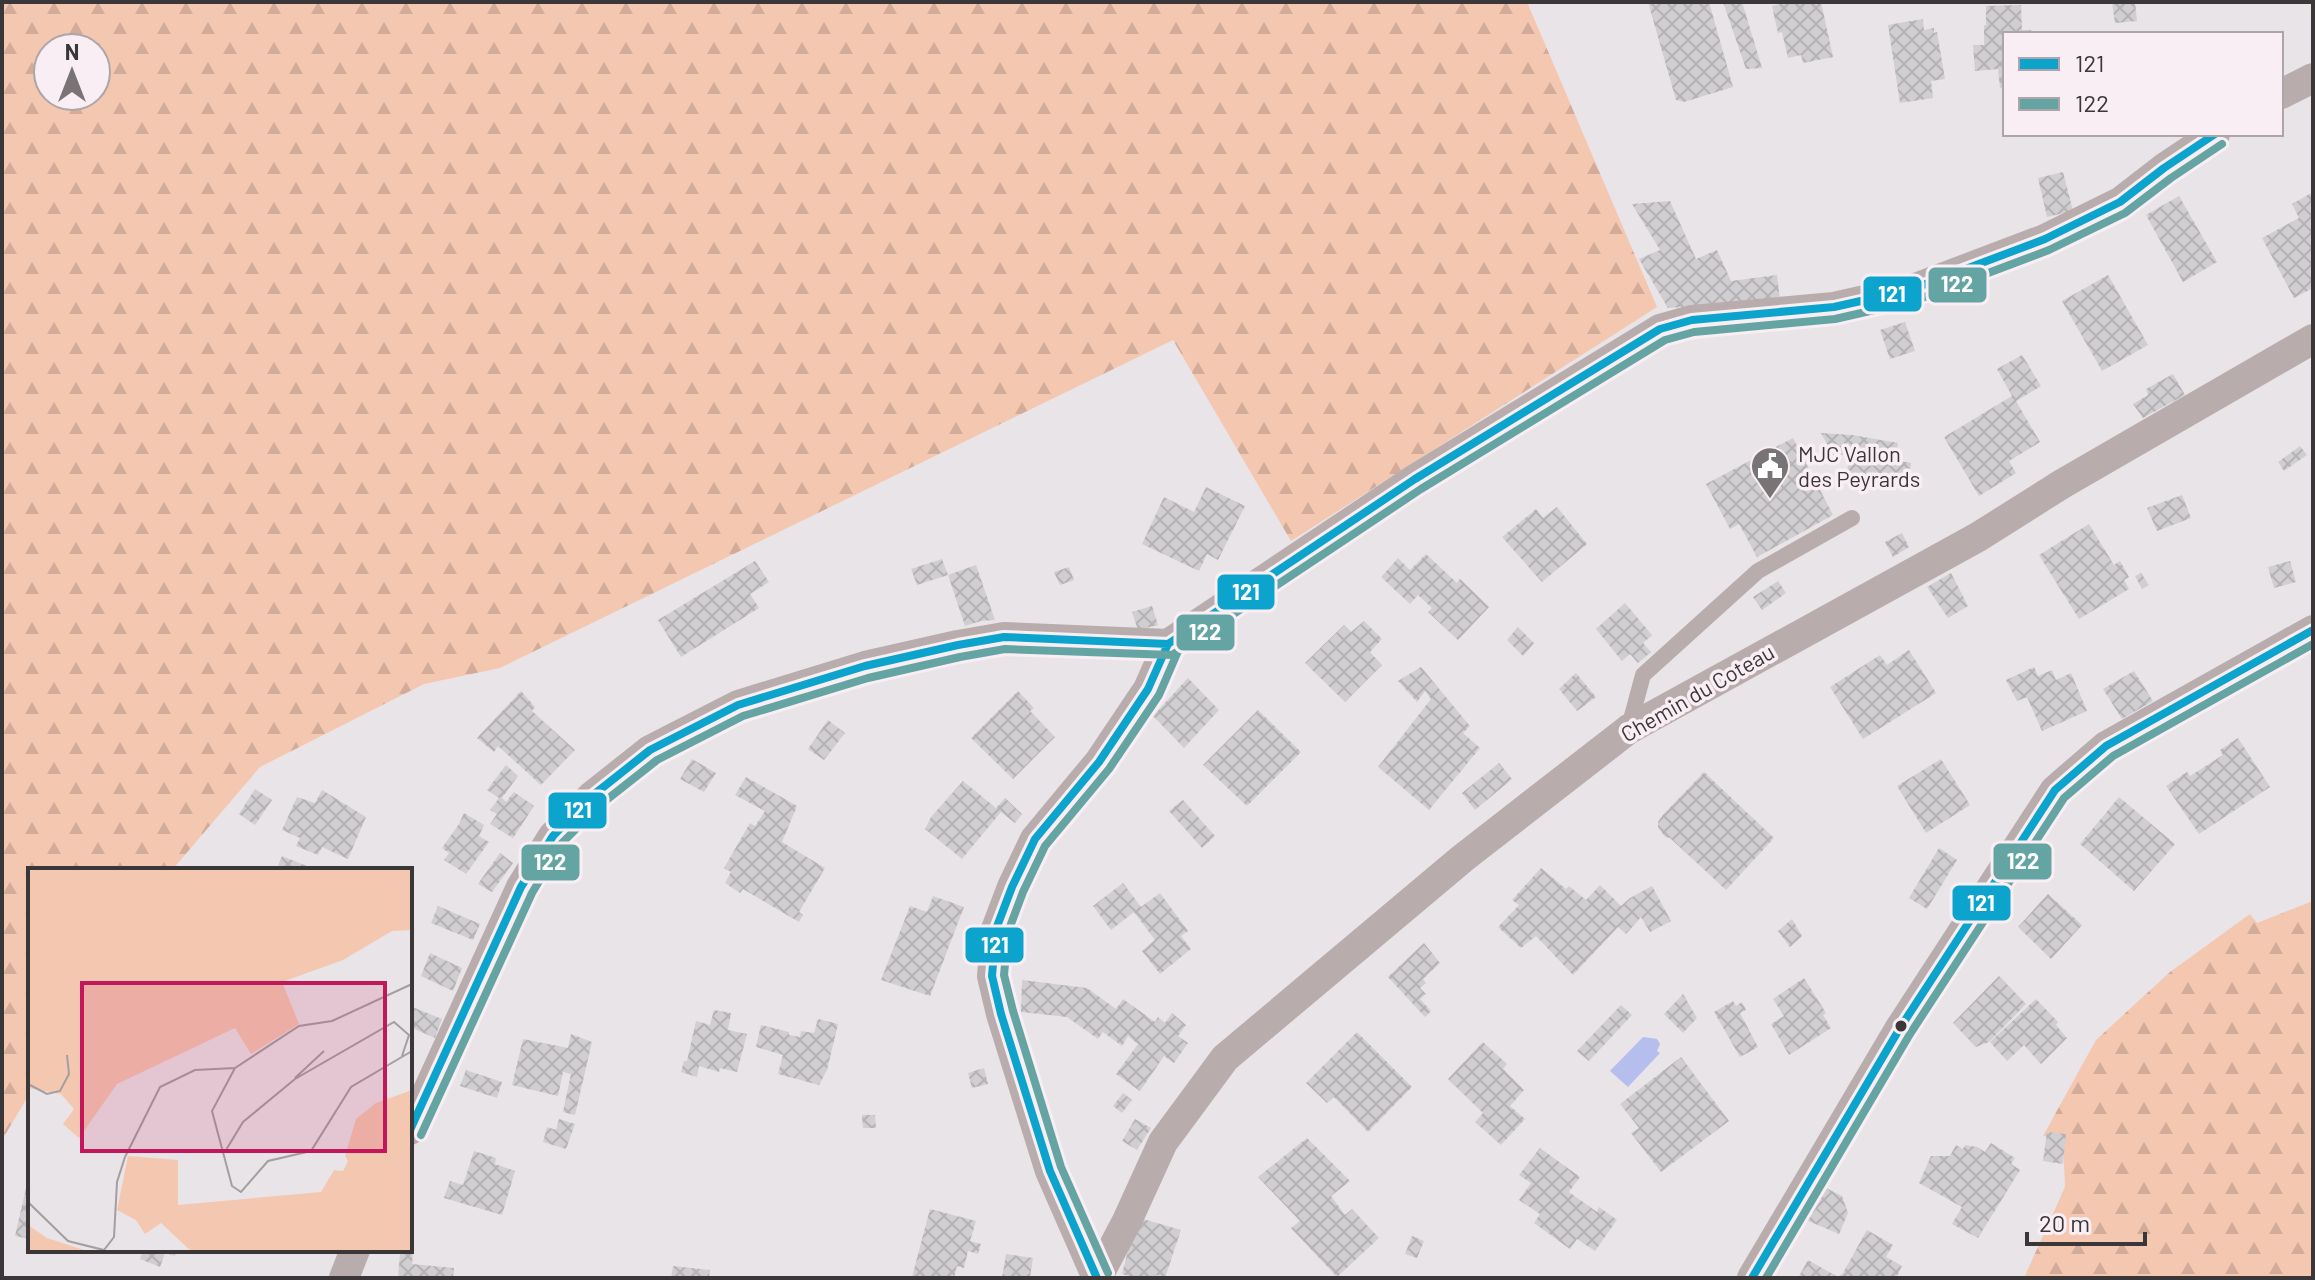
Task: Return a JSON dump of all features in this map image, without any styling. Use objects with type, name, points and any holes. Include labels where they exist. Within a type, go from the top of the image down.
[{"type":"street","points":[[2283,93],[2313,78]]},
{"type":"street","points":[[1097,1278],[1050,1171],[1001,1014],[992,976],[996,929],[1035,839],[1099,762],[1148,689],[1168,644],[1415,479],[1660,329],[1692,320],[1834,307],[1910,290],[2045,239],[2120,202],[2212,136]]},
{"type":"street","name":"Chemin du Coteau","points":[[1097,1278],[1163,1142],[1225,1058],[1463,858],[1629,729],[1978,537],[2062,484],[2313,339]]},
{"type":"street","points":[[1752,1278],[1900,1028],[2055,790],[2106,746],[2313,630]]},
{"type":"street","points":[[412,1126],[521,887],[553,836],[592,796],[650,750],[738,705],[865,666],[958,645],[1004,637],[1168,644]]},
{"type":"street","points":[[344,1278],[354,1252]]},
{"type":"lane","points":[[1629,729],[1643,675],[1758,571],[1852,518]]},
{"type":"green space","points":[[2,2],[1527,2],[1657,307],[1291,541],[1173,340],[500,668],[424,684],[260,767],[174,868],[28,868],[28,1096],[2,1140]]},
{"type":"green space","points":[[2313,901],[2313,1278],[2024,1278],[2065,1187],[2063,1139],[2043,1136],[2096,1040],[2170,972],[2250,914],[2257,923]]},
{"type":"water","points":[[1643,1037],[1657,1039],[1660,1044],[1657,1051],[1660,1053],[1628,1087],[1610,1071]]},
{"type":"building","points":[[1648,2],[1709,2],[1733,87],[1684,102],[1676,100]]},
{"type":"building","points":[[1723,2],[1742,2],[1762,68],[1746,69]]},
{"type":"building","points":[[1788,2],[1821,2],[1833,57],[1803,63],[1801,55],[1788,58],[1772,6]]},
{"type":"building","points":[[2112,2],[2135,2],[2137,21],[2115,23]]},
{"type":"building","points":[[2021,5],[2022,30],[2032,32],[2003,32],[2003,87],[2000,88],[1998,69],[1975,71],[1973,45],[1984,45],[1986,6]]},
{"type":"building","points":[[1923,19],[1924,30],[1934,28],[1934,33],[1937,32],[1945,79],[1931,81],[1933,98],[1900,103],[1888,25]]},
{"type":"building","points":[[2063,172],[2073,211],[2047,217],[2038,178]]},
{"type":"building","points":[[2313,192],[2313,288],[2294,298],[2262,238],[2299,218],[2292,204]]},
{"type":"building","points":[[2179,196],[2217,262],[2183,282],[2146,215]]},
{"type":"building","points":[[1670,201],[1696,259],[1717,250],[1731,281],[1777,275],[1780,300],[1668,308],[1639,259],[1660,250],[1632,204]]},
{"type":"building","points":[[2108,275],[2148,345],[2102,371],[2062,301]]},
{"type":"building","points":[[1905,322],[1915,351],[1890,359],[1880,330]]},
{"type":"building","points":[[2022,355],[2041,386],[2016,401],[2040,442],[2009,461],[2016,473],[1979,496],[1944,437],[2012,396],[1997,369]]},
{"type":"building","points":[[2173,374],[2185,395],[2143,418],[2133,404],[2148,395],[2146,389]]},
{"type":"building","points":[[1821,433],[1898,443],[1895,460],[1911,463],[1909,480],[1892,477],[1891,483],[1846,476],[1850,455],[1833,455]]},
{"type":"building","name":"MJC Vallon des Peyrards","points":[[1793,438],[1833,515],[1757,557],[1739,524],[1730,529],[1706,484]]},
{"type":"building","points":[[2300,446],[2307,455],[2284,471],[2278,462]]},
{"type":"building","points":[[1206,487],[1245,506],[1218,560],[1207,554],[1199,571],[1142,544],[1164,497],[1194,512]]},
{"type":"building","points":[[2182,495],[2191,518],[2157,531],[2147,508]]},
{"type":"building","points":[[1557,507],[1587,544],[1542,582],[1502,537],[1536,509],[1543,518]]},
{"type":"building","points":[[2089,524],[2114,565],[2120,561],[2129,577],[2124,580],[2129,589],[2079,619],[2039,555]]},
{"type":"building","points":[[1902,533],[1909,547],[1893,557],[1885,542]]},
{"type":"building","points":[[1426,554],[1457,583],[1460,579],[1489,607],[1458,640],[1428,612],[1432,608],[1418,595],[1410,604],[1381,577],[1398,558],[1410,570]]},
{"type":"building","points":[[942,559],[948,575],[917,585],[911,569]]},
{"type":"building","points":[[755,561],[769,582],[750,594],[759,608],[681,657],[658,620]]},
{"type":"building","points":[[2290,561],[2296,582],[2274,588],[2268,567]]},
{"type":"building","points":[[976,565],[995,620],[965,626],[948,575]]},
{"type":"building","points":[[1069,567],[1074,580],[1060,585],[1054,572]]},
{"type":"building","points":[[1951,573],[1968,606],[1948,618],[1927,587]]},
{"type":"building","points":[[2141,573],[2149,585],[2142,589],[2135,576]]},
{"type":"building","points":[[1778,581],[1786,593],[1762,610],[1753,597]]},
{"type":"building","points":[[1625,603],[1652,635],[1643,643],[1651,652],[1638,663],[1630,654],[1622,661],[1596,629]]},
{"type":"building","points":[[1152,606],[1158,625],[1138,630],[1132,612]]},
{"type":"building","points":[[1364,621],[1382,639],[1370,652],[1382,665],[1345,702],[1305,663],[1344,625],[1351,632]]},
{"type":"building","points":[[1518,627],[1534,643],[1523,656],[1507,640]]},
{"type":"building","points":[[1909,650],[1936,693],[1863,739],[1830,687],[1880,655],[1887,665]]},
{"type":"building","points":[[1421,667],[1470,726],[1463,733],[1480,748],[1429,810],[1378,767],[1431,699],[1425,691],[1417,702],[1398,681]]},
{"type":"building","points":[[2034,667],[2038,676],[2052,670],[2056,680],[2071,673],[2087,711],[2042,731],[2027,697],[2017,701],[2006,680]]},
{"type":"building","points":[[2134,671],[2153,701],[2122,719],[2103,689]]},
{"type":"building","points":[[1576,673],[1596,697],[1577,711],[1559,689]]},
{"type":"building","points":[[1188,678],[1219,710],[1184,748],[1153,716]]},
{"type":"building","points":[[521,691],[535,707],[532,711],[575,750],[541,785],[498,746],[494,752],[477,738]]},
{"type":"building","points":[[1018,691],[1034,708],[1030,711],[1055,737],[1013,779],[971,738]]},
{"type":"building","points":[[1258,710],[1301,752],[1247,806],[1203,765]]},
{"type":"building","points":[[828,720],[845,733],[824,760],[808,749]]},
{"type":"building","points":[[2238,738],[2270,787],[2199,834],[2166,786],[2187,772],[2190,776],[2223,755],[2220,750]]},
{"type":"building","points":[[692,759],[716,773],[704,792],[680,779]]},
{"type":"building","points":[[1941,759],[1970,805],[1926,833],[1897,786]]},
{"type":"building","points":[[1499,763],[1512,779],[1475,810],[1462,793]]},
{"type":"building","points":[[506,765],[518,776],[502,798],[506,802],[514,792],[534,806],[513,838],[490,824],[497,814],[490,810],[499,798],[487,790]]},
{"type":"building","points":[[1704,772],[1774,838],[1726,890],[1670,838],[1665,837],[1658,827],[1662,816]]},
{"type":"building","points":[[746,777],[797,806],[782,842],[825,868],[799,912],[803,915],[799,922],[743,889],[740,893],[725,883],[731,872],[724,868],[750,823],[755,826],[765,811],[735,795]]},
{"type":"building","points":[[963,781],[996,808],[1005,798],[1022,814],[1015,823],[1001,812],[962,859],[925,829],[931,817]]},
{"type":"building","points":[[255,789],[272,800],[255,825],[239,814]]},
{"type":"building","points":[[322,790],[366,817],[348,859],[322,847],[318,855],[296,846],[300,838],[282,830],[297,797],[315,803]]},
{"type":"building","points":[[2119,797],[2175,844],[2134,891],[2080,844]]},
{"type":"building","points":[[1183,800],[1215,836],[1202,848],[1169,811]]},
{"type":"building","points":[[464,813],[484,825],[479,836],[489,842],[466,874],[444,860],[449,853],[442,848]]},
{"type":"building","points":[[1939,848],[1957,860],[1927,909],[1909,898]]},
{"type":"building","points":[[500,853],[513,863],[492,892],[478,884]]},
{"type":"building","points":[[282,856],[312,868],[277,868]]},
{"type":"building","points":[[1541,868],[1566,889],[1569,886],[1586,900],[1600,885],[1621,906],[1652,886],[1671,921],[1650,932],[1641,917],[1626,934],[1618,927],[1573,975],[1536,936],[1521,948],[1498,927],[1519,905],[1512,900]]},
{"type":"building","points":[[1123,883],[1141,907],[1160,893],[1188,931],[1181,936],[1191,949],[1160,974],[1142,951],[1155,940],[1134,912],[1111,930],[1093,906]]},
{"type":"building","points":[[2048,894],[2082,925],[2051,959],[2018,927]]},
{"type":"building","points":[[933,896],[964,907],[930,996],[881,980],[910,906],[927,912]]},
{"type":"building","points":[[438,906],[480,924],[473,940],[431,923]]},
{"type":"building","points":[[1792,919],[1802,936],[1790,947],[1778,931]]},
{"type":"building","points":[[1424,943],[1440,963],[1423,979],[1426,983],[1420,988],[1426,994],[1420,999],[1431,1011],[1425,1017],[1388,977]]},
{"type":"building","points":[[430,953],[462,968],[453,991],[421,976]]},
{"type":"building","points":[[1999,976],[2026,1004],[1989,1042],[1976,1047],[1953,1023]]},
{"type":"building","points":[[1804,978],[1826,1013],[1823,1015],[1831,1028],[1789,1055],[1771,1024],[1784,1016],[1773,999]]},
{"type":"building","points":[[1022,980],[1087,988],[1116,1009],[1123,999],[1155,1022],[1158,1017],[1165,1023],[1172,1013],[1186,1025],[1178,1036],[1188,1043],[1174,1063],[1164,1056],[1140,1091],[1116,1074],[1138,1044],[1128,1036],[1122,1046],[1103,1032],[1098,1039],[1067,1017],[1021,1012]]},
{"type":"building","points":[[1683,994],[1697,1018],[1683,1033],[1664,1014]]},
{"type":"building","points":[[2036,999],[2058,1022],[2056,1025],[2067,1038],[2041,1064],[2024,1045],[2007,1061],[1990,1042]]},
{"type":"building","points":[[1733,1001],[1736,1006],[1742,1002],[1746,1010],[1740,1013],[1758,1047],[1740,1057],[1714,1012]]},
{"type":"building","points":[[1621,1005],[1632,1015],[1589,1061],[1577,1051]]},
{"type":"building","points":[[412,1007],[442,1019],[435,1038],[412,1028]]},
{"type":"building","points":[[714,1010],[731,1013],[728,1030],[747,1034],[737,1072],[720,1068],[719,1072],[699,1066],[697,1077],[681,1072],[684,1061],[687,1061],[696,1021],[710,1025]]},
{"type":"building","points":[[818,1019],[838,1024],[827,1070],[819,1085],[778,1074],[783,1055],[756,1047],[761,1025],[800,1037],[801,1031],[814,1033]]},
{"type":"building","points":[[1357,1032],[1412,1087],[1368,1132],[1334,1097],[1327,1103],[1306,1083]]},
{"type":"building","points":[[571,1034],[592,1042],[575,1115],[563,1112],[571,1074],[563,1072],[558,1096],[512,1085],[523,1039],[568,1048]]},
{"type":"building","points":[[1483,1042],[1507,1064],[1503,1069],[1524,1090],[1510,1106],[1525,1119],[1501,1145],[1475,1122],[1483,1113],[1448,1079]]},
{"type":"building","points":[[1681,1057],[1729,1121],[1661,1172],[1631,1133],[1639,1128],[1620,1104]]},
{"type":"building","points":[[984,1068],[988,1084],[972,1088],[968,1073]]},
{"type":"building","points":[[466,1070],[502,1082],[497,1098],[460,1086]]},
{"type":"building","points":[[1123,1093],[1132,1100],[1122,1113],[1113,1106]]},
{"type":"building","points":[[862,1115],[875,1115],[876,1128],[863,1128]]},
{"type":"building","points":[[559,1119],[575,1124],[566,1149],[543,1142],[547,1127],[556,1130]]},
{"type":"building","points":[[1135,1119],[1151,1128],[1137,1150],[1122,1141]]},
{"type":"building","points":[[2047,1132],[2066,1134],[2063,1164],[2043,1161]]},
{"type":"building","points":[[1307,1138],[1350,1181],[1331,1196],[1345,1215],[1352,1209],[1379,1238],[1337,1277],[1291,1228],[1300,1221],[1258,1177]]},
{"type":"building","points":[[1991,1143],[2015,1158],[2011,1164],[2020,1170],[1978,1238],[1952,1224],[1962,1207],[1919,1183],[1931,1156],[1950,1156],[1956,1145],[1963,1149],[1965,1145],[1977,1147],[1985,1152]]},
{"type":"building","points":[[1540,1148],[1580,1177],[1569,1192],[1597,1212],[1599,1207],[1617,1220],[1595,1251],[1577,1239],[1570,1249],[1534,1223],[1540,1214],[1519,1200],[1531,1183],[1519,1175]]},
{"type":"building","points":[[474,1151],[496,1158],[495,1164],[515,1171],[502,1215],[444,1198],[450,1181],[463,1185]]},
{"type":"building","points":[[1824,1187],[1842,1196],[1848,1213],[1839,1234],[1806,1220]]},
{"type":"building","points":[[26,1188],[28,1188],[28,1239],[15,1236]]},
{"type":"building","points":[[930,1209],[976,1221],[970,1241],[981,1244],[978,1254],[968,1251],[964,1268],[957,1266],[954,1278],[912,1277]]},
{"type":"building","points":[[1143,1219],[1181,1230],[1165,1278],[1156,1275],[1155,1278],[1135,1278],[1122,1274],[1130,1243]]},
{"type":"building","points":[[1867,1230],[1893,1245],[1886,1257],[1902,1266],[1896,1278],[1798,1278],[1808,1260],[1838,1277]]},
{"type":"building","points":[[1412,1236],[1424,1241],[1417,1258],[1405,1254]]},
{"type":"building","points":[[142,1252],[176,1252],[175,1256],[165,1253],[160,1267],[140,1259]]},
{"type":"building","points":[[400,1253],[413,1254],[412,1264],[454,1268],[453,1278],[398,1278]]},
{"type":"building","points":[[1006,1254],[1033,1258],[1030,1278],[1002,1278]]},
{"type":"building","points":[[673,1266],[710,1270],[709,1278],[671,1278]]},
{"type":"transit line","name":"121","points":[[412,1126],[521,887],[553,836],[592,796],[650,750],[738,705],[865,666],[958,645],[1004,637],[1168,644],[1415,479],[1660,329],[1692,320],[1834,307],[1910,290],[2045,239],[2120,202],[2212,136]]},
{"type":"transit line","name":"122","points":[[421,1135],[532,893],[562,843],[600,805],[657,760],[743,716],[868,678],[960,657],[1005,649],[1172,655],[1421,489],[1665,340],[1694,332],[1835,319],[1914,301],[2049,250],[2125,213],[2222,144]]},
{"type":"transit line","name":"121","points":[[1752,1278],[1900,1028],[2055,790],[2106,746],[2313,630]]},
{"type":"transit line","name":"121","points":[[1097,1278],[1050,1171],[1001,1014],[992,976],[996,929],[1035,839],[1099,762],[1148,689],[1168,644]]},
{"type":"transit line","name":"122","points":[[1766,1278],[1910,1034],[2064,798],[2113,756],[2313,644]]},
{"type":"transit line","name":"122","points":[[1108,1273],[1061,1167],[1013,1011],[1004,975],[1008,932],[1045,846],[1109,769],[1159,695],[1179,649]]},
{"type":"place","name":"MJC Vallon des Peyrards","points":[[1770,500]]}]
